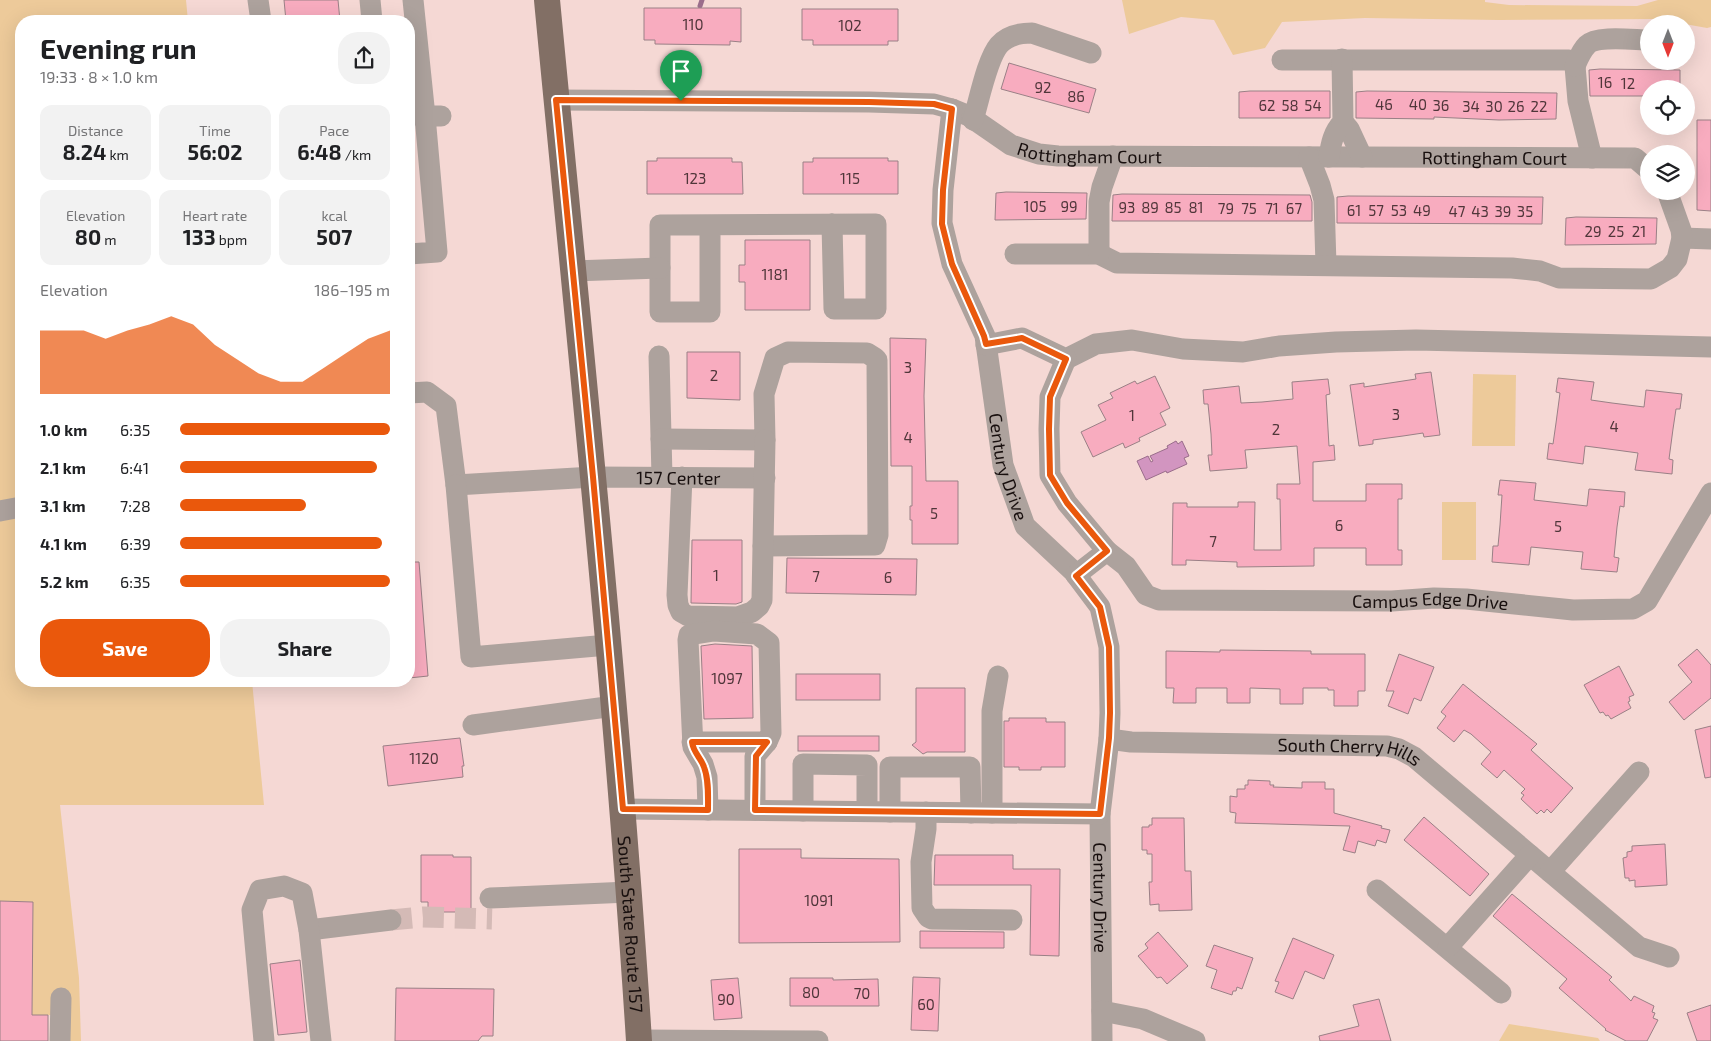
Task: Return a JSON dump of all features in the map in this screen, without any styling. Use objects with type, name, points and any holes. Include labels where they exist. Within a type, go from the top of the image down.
[{"type":"main road","name":"South State Route 157","points":[[547,0],[614,706],[639,1040]]},
{"type":"street","points":[[258,0],[260,15]]},
{"type":"street","points":[[370,0],[371,15]]},
{"type":"street","points":[[413,0],[413,15]]},
{"type":"street","points":[[973,120],[991,61],[999,45],[1009,37],[1022,33],[1032,33],[1091,53]]},
{"type":"street","points":[[1592,158],[1578,101],[1575,66],[1587,45],[1593,41],[1603,39],[1640,40]]},
{"type":"street","points":[[1342,59],[1343,122],[1349,129],[1362,157]]},
{"type":"street","points":[[1282,60],[1551,59],[1569,60],[1575,66]]},
{"type":"street","points":[[415,63],[425,115],[437,252],[415,254]]},
{"type":"street","name":"Rottingham Court","points":[[556,100],[934,104],[952,109],[973,120],[1011,145],[1039,154],[1058,156],[1592,158],[1640,164]]},
{"type":"street","name":"Century Drive","points":[[952,109],[943,190],[942,224],[952,264],[984,336],[1003,465],[1026,526],[1076,576],[1100,607],[1109,647],[1109,738],[1100,814],[1102,1041]]},
{"type":"street","points":[[1326,266],[1324,200],[1320,185],[1319,157],[1332,141],[1337,128],[1343,122]]},
{"type":"street","points":[[1099,254],[1099,202],[1113,156]]},
{"type":"street","points":[[1015,254],[1099,254],[1117,263],[1512,268],[1540,270],[1559,278],[1651,279],[1670,268],[1677,258],[1682,238],[1670,200]]},
{"type":"street","points":[[710,225],[710,312],[660,312],[660,225],[832,224]]},
{"type":"street","points":[[1682,238],[1711,239]]},
{"type":"street","points":[[573,271],[660,268]]},
{"type":"street","points":[[986,344],[1022,338],[1066,359],[1096,344],[1132,340],[1183,349],[1243,352],[1279,346],[1416,340],[1711,347]]},
{"type":"street","points":[[659,356],[661,439],[672,477],[678,605],[681,612],[688,616],[738,618],[752,612],[759,606],[762,600],[763,546],[765,478],[764,394],[776,358],[788,352],[867,353],[877,360],[878,535],[875,545],[763,546]]},
{"type":"street","name":"Campus Edge Drive","points":[[1066,359],[1050,397],[1050,475],[1067,503],[1107,551],[1126,566],[1146,595],[1159,600],[1392,601],[1450,598],[1573,610],[1633,609],[1647,601],[1711,493]]},
{"type":"street","points":[[415,393],[427,392],[446,406],[456,485],[471,657],[608,645]]},
{"type":"street","points":[[661,439],[765,440]]},
{"type":"street","name":"157 Center","points":[[456,485],[593,477],[765,478]]},
{"type":"street","points":[[0,511],[15,508]]},
{"type":"street","points":[[1076,576],[1107,551]]},
{"type":"street","points":[[708,810],[707,777],[703,764],[692,747],[689,635],[714,631],[757,634],[769,643],[771,734],[756,756],[755,810]]},
{"type":"street","points":[[982,812],[992,711],[998,676]]},
{"type":"street","points":[[473,725],[614,706]]},
{"type":"street","name":"South Cherry Hills","points":[[1109,738],[1131,742],[1387,746],[1399,749],[1414,757],[1639,947],[1670,958]]},
{"type":"street","points":[[692,742],[767,742]]},
{"type":"street","points":[[803,811],[803,764],[867,765],[866,811]]},
{"type":"street","points":[[890,812],[890,767],[961,767],[970,768],[982,812]]},
{"type":"street","points":[[1550,872],[1639,772]]},
{"type":"street","points":[[623,809],[1100,814]]},
{"type":"street","points":[[926,812],[926,830],[920,862],[922,908],[928,917],[932,919],[1012,920]]},
{"type":"street","points":[[1448,948],[1530,854]]},
{"type":"street","points":[[264,1041],[252,910],[260,890],[284,886],[302,893],[310,930],[321,1041]]},
{"type":"street","points":[[1377,890],[1501,993]]},
{"type":"street","points":[[490,898],[629,892]]},
{"type":"street","points":[[310,930],[391,920]]},
{"type":"street","points":[[60,998],[60,1041]]},
{"type":"street","points":[[1102,1011],[1143,1019],[1195,1041]]},
{"type":"street","points":[[639,1040],[818,1041]]},
{"type":"shaded area","points":[[0,0],[186,0],[187,15],[15,15],[15,687],[253,687],[264,805],[60,805],[79,978],[81,1041],[65,1041],[51,1015],[32,1015],[33,902],[0,901]]},
{"type":"shaded area","points":[[1122,0],[1485,0],[1485,2],[1509,5],[1637,6],[1658,0],[1711,0],[1711,27],[1707,28],[1695,26],[1695,15],[1640,15],[1640,19],[1365,18],[1282,22],[1265,48],[1233,55],[1214,20],[1181,17],[1129,34]]},
{"type":"shaded area","points":[[1473,374],[1516,375],[1515,446],[1472,446]]},
{"type":"shaded area","points":[[1176,441],[1178,444],[1182,441],[1189,456],[1184,458],[1187,464],[1146,480],[1137,461],[1148,456],[1151,462],[1153,461],[1150,456],[1168,448],[1167,446]]},
{"type":"shaded area","points":[[1442,502],[1476,502],[1476,560],[1442,560]]},
{"type":"shaded area","points":[[1509,1024],[1598,1038],[1600,1041],[1499,1041]]},
{"type":"building","points":[[284,0],[338,0],[339,15],[285,15]]},
{"type":"building","points":[[644,8],[741,8],[741,42],[730,41],[730,45],[655,44],[655,40],[644,40]]},
{"type":"building","points":[[802,9],[898,9],[898,41],[888,41],[888,45],[813,45],[813,40],[802,40]]},
{"type":"building","points":[[1009,63],[1096,89],[1089,113],[1001,89]]},
{"type":"building","points":[[1589,70],[1680,70],[1680,80],[1640,80],[1640,96],[1590,96]]},
{"type":"building","points":[[1330,91],[1330,118],[1239,118],[1239,92]]},
{"type":"building","points":[[1356,92],[1557,93],[1556,119],[1356,118]]},
{"type":"building","points":[[1697,120],[1711,120],[1711,211],[1697,210]]},
{"type":"building","points":[[657,158],[732,158],[732,162],[742,162],[743,194],[647,194],[647,161],[657,161]]},
{"type":"building","points":[[813,158],[888,158],[888,161],[898,161],[898,194],[803,194],[803,162],[813,162]]},
{"type":"building","points":[[996,193],[1087,193],[1086,219],[995,220]]},
{"type":"building","points":[[1113,195],[1310,195],[1312,221],[1112,221]]},
{"type":"building","points":[[1337,197],[1543,197],[1542,224],[1337,223]]},
{"type":"building","points":[[1566,218],[1657,218],[1656,244],[1565,245]]},
{"type":"building","points":[[745,240],[810,240],[810,310],[745,310],[745,282],[739,282],[739,265],[745,265]]},
{"type":"building","points":[[890,338],[926,339],[924,396],[926,481],[958,481],[958,544],[912,544],[910,506],[912,506],[912,466],[891,466]]},
{"type":"building","points":[[687,352],[740,352],[740,400],[687,398]]},
{"type":"building","points":[[1431,372],[1440,435],[1424,437],[1423,433],[1373,440],[1373,444],[1359,446],[1350,385],[1364,383],[1364,387],[1416,379],[1415,374]]},
{"type":"building","points":[[1155,376],[1170,408],[1160,413],[1166,425],[1139,438],[1140,441],[1125,448],[1123,443],[1093,457],[1081,432],[1106,420],[1098,405],[1113,398],[1110,393],[1135,381],[1137,384]]},
{"type":"building","points":[[1558,378],[1594,382],[1591,400],[1612,403],[1644,407],[1646,390],[1682,394],[1680,409],[1676,409],[1669,459],[1673,460],[1672,474],[1635,470],[1638,453],[1585,446],[1583,464],[1547,459],[1549,443],[1553,444],[1556,423],[1560,393],[1556,392]]},
{"type":"building","points":[[1328,379],[1330,394],[1326,395],[1329,446],[1334,445],[1335,460],[1313,462],[1313,501],[1366,501],[1366,484],[1402,484],[1402,499],[1398,499],[1398,550],[1402,550],[1402,565],[1366,565],[1366,548],[1314,548],[1314,566],[1237,567],[1237,562],[1186,560],[1186,565],[1172,565],[1173,503],[1187,503],[1187,507],[1238,507],[1238,502],[1255,502],[1254,550],[1281,550],[1280,499],[1277,499],[1277,484],[1300,484],[1297,446],[1245,450],[1247,468],[1210,471],[1208,455],[1212,455],[1211,434],[1208,404],[1204,404],[1203,390],[1239,386],[1241,403],[1262,402],[1293,399],[1292,382]]},
{"type":"building","points":[[1500,480],[1536,483],[1534,500],[1587,506],[1589,489],[1625,492],[1624,507],[1620,506],[1614,557],[1619,558],[1617,572],[1581,569],[1583,552],[1531,547],[1529,565],[1492,562],[1493,546],[1498,546],[1502,495],[1498,495]]},
{"type":"building","points":[[692,540],[742,540],[742,602],[736,604],[691,603]]},
{"type":"building","points":[[787,558],[917,559],[916,595],[786,593]]},
{"type":"building","points":[[415,562],[419,562],[428,676],[415,677]]},
{"type":"building","points":[[715,644],[752,646],[753,718],[704,719],[701,646]]},
{"type":"building","points":[[1697,649],[1711,665],[1711,698],[1684,720],[1669,702],[1692,682],[1678,665]]},
{"type":"building","points":[[1220,650],[1311,651],[1311,654],[1365,654],[1365,691],[1358,691],[1358,706],[1334,706],[1334,690],[1328,690],[1328,688],[1303,688],[1303,704],[1280,704],[1280,689],[1250,688],[1250,703],[1227,703],[1227,688],[1196,688],[1196,703],[1173,703],[1174,688],[1166,688],[1166,651],[1220,652]]},
{"type":"building","points":[[1399,654],[1434,667],[1421,701],[1414,698],[1408,714],[1388,706],[1394,691],[1386,691]]},
{"type":"building","points":[[1619,666],[1634,695],[1629,697],[1630,701],[1628,702],[1631,708],[1611,719],[1603,712],[1600,713],[1584,685]]},
{"type":"building","points":[[796,674],[880,674],[880,700],[796,700]]},
{"type":"building","points":[[1463,684],[1537,744],[1531,750],[1573,788],[1551,813],[1547,809],[1544,813],[1541,810],[1537,814],[1521,799],[1524,795],[1521,793],[1525,789],[1504,770],[1497,778],[1481,764],[1491,752],[1471,734],[1464,730],[1454,742],[1437,728],[1446,716],[1441,712]]},
{"type":"building","points":[[916,688],[965,688],[965,752],[927,752],[923,754],[912,745],[916,742]]},
{"type":"building","points":[[1009,718],[1046,718],[1046,722],[1065,722],[1065,767],[1041,767],[1041,770],[1019,770],[1019,767],[1004,767],[1004,721],[1009,721]]},
{"type":"building","points":[[1711,726],[1711,777],[1705,778],[1695,730]]},
{"type":"building","points":[[798,736],[879,736],[879,751],[798,751]]},
{"type":"building","points":[[460,738],[464,766],[462,766],[463,777],[388,786],[383,746]]},
{"type":"building","points":[[1248,780],[1270,781],[1270,785],[1274,785],[1273,787],[1302,788],[1302,782],[1325,782],[1325,789],[1334,789],[1334,813],[1382,826],[1381,828],[1390,830],[1386,843],[1377,840],[1375,846],[1358,841],[1355,853],[1343,850],[1350,826],[1235,823],[1236,813],[1230,812],[1230,796],[1237,797],[1237,789],[1245,789],[1245,785],[1248,785]]},
{"type":"building","points":[[1424,817],[1489,874],[1470,896],[1404,840]]},
{"type":"building","points":[[1152,818],[1184,818],[1185,871],[1191,871],[1192,910],[1159,911],[1159,904],[1150,905],[1149,882],[1152,882],[1152,854],[1147,854],[1147,850],[1142,850],[1142,827],[1152,825]]},
{"type":"building","points":[[1665,844],[1667,885],[1635,887],[1635,880],[1629,881],[1629,878],[1625,878],[1623,858],[1627,857],[1627,852],[1632,851],[1632,846]]},
{"type":"building","points":[[739,849],[801,849],[801,858],[899,859],[900,942],[739,943]]},
{"type":"building","points":[[421,855],[471,857],[471,912],[428,912],[428,902],[421,902]]},
{"type":"building","points":[[935,855],[1013,855],[1013,869],[1060,869],[1059,956],[1030,955],[1031,885],[934,885]]},
{"type":"building","points":[[1512,894],[1612,977],[1609,980],[1631,1001],[1634,996],[1654,1006],[1652,1012],[1655,1013],[1653,1018],[1658,1020],[1647,1041],[1626,1041],[1605,1030],[1559,988],[1567,979],[1493,916]]},
{"type":"building","points":[[0,901],[33,902],[32,1015],[48,1015],[48,1041],[0,1041]]},
{"type":"building","points":[[920,931],[1004,932],[1004,948],[920,948]]},
{"type":"building","points":[[1158,932],[1188,966],[1167,984],[1161,977],[1157,978],[1138,956],[1148,948],[1145,944]]},
{"type":"building","points":[[1293,938],[1334,955],[1324,979],[1305,971],[1293,999],[1275,992],[1279,982],[1275,981]]},
{"type":"building","points":[[1214,945],[1253,958],[1242,989],[1237,987],[1232,995],[1211,988],[1217,970],[1206,966]]},
{"type":"building","points":[[300,960],[307,1032],[278,1035],[270,964]]},
{"type":"building","points":[[913,977],[940,978],[938,1031],[911,1030]]},
{"type":"building","points":[[738,978],[742,1018],[714,1020],[711,980]]},
{"type":"building","points":[[790,978],[833,978],[833,980],[878,979],[879,1006],[790,1006]]},
{"type":"building","points":[[396,988],[494,989],[493,1036],[482,1036],[478,1041],[395,1041]]},
{"type":"building","points":[[1379,999],[1391,1041],[1320,1041],[1319,1036],[1359,1026],[1353,1005]]},
{"type":"building","points":[[1711,1005],[1711,1041],[1697,1041],[1687,1013]]},
{"type":"waterway","points":[[700,6],[702,0]]},
{"type":"tunnel","points":[[391,920],[423,917],[492,919]]},
{"type":"route","points":[[556,100],[681,101],[869,102],[934,104],[952,109],[943,190],[942,224],[952,264],[986,344],[1022,338],[1066,359],[1050,397],[1050,475],[1067,503],[1107,551],[1076,576],[1100,607],[1109,647],[1109,738],[1100,814],[755,810],[756,756],[767,742],[692,742],[692,747],[703,764],[707,777],[708,810],[623,809],[556,100]]}]
